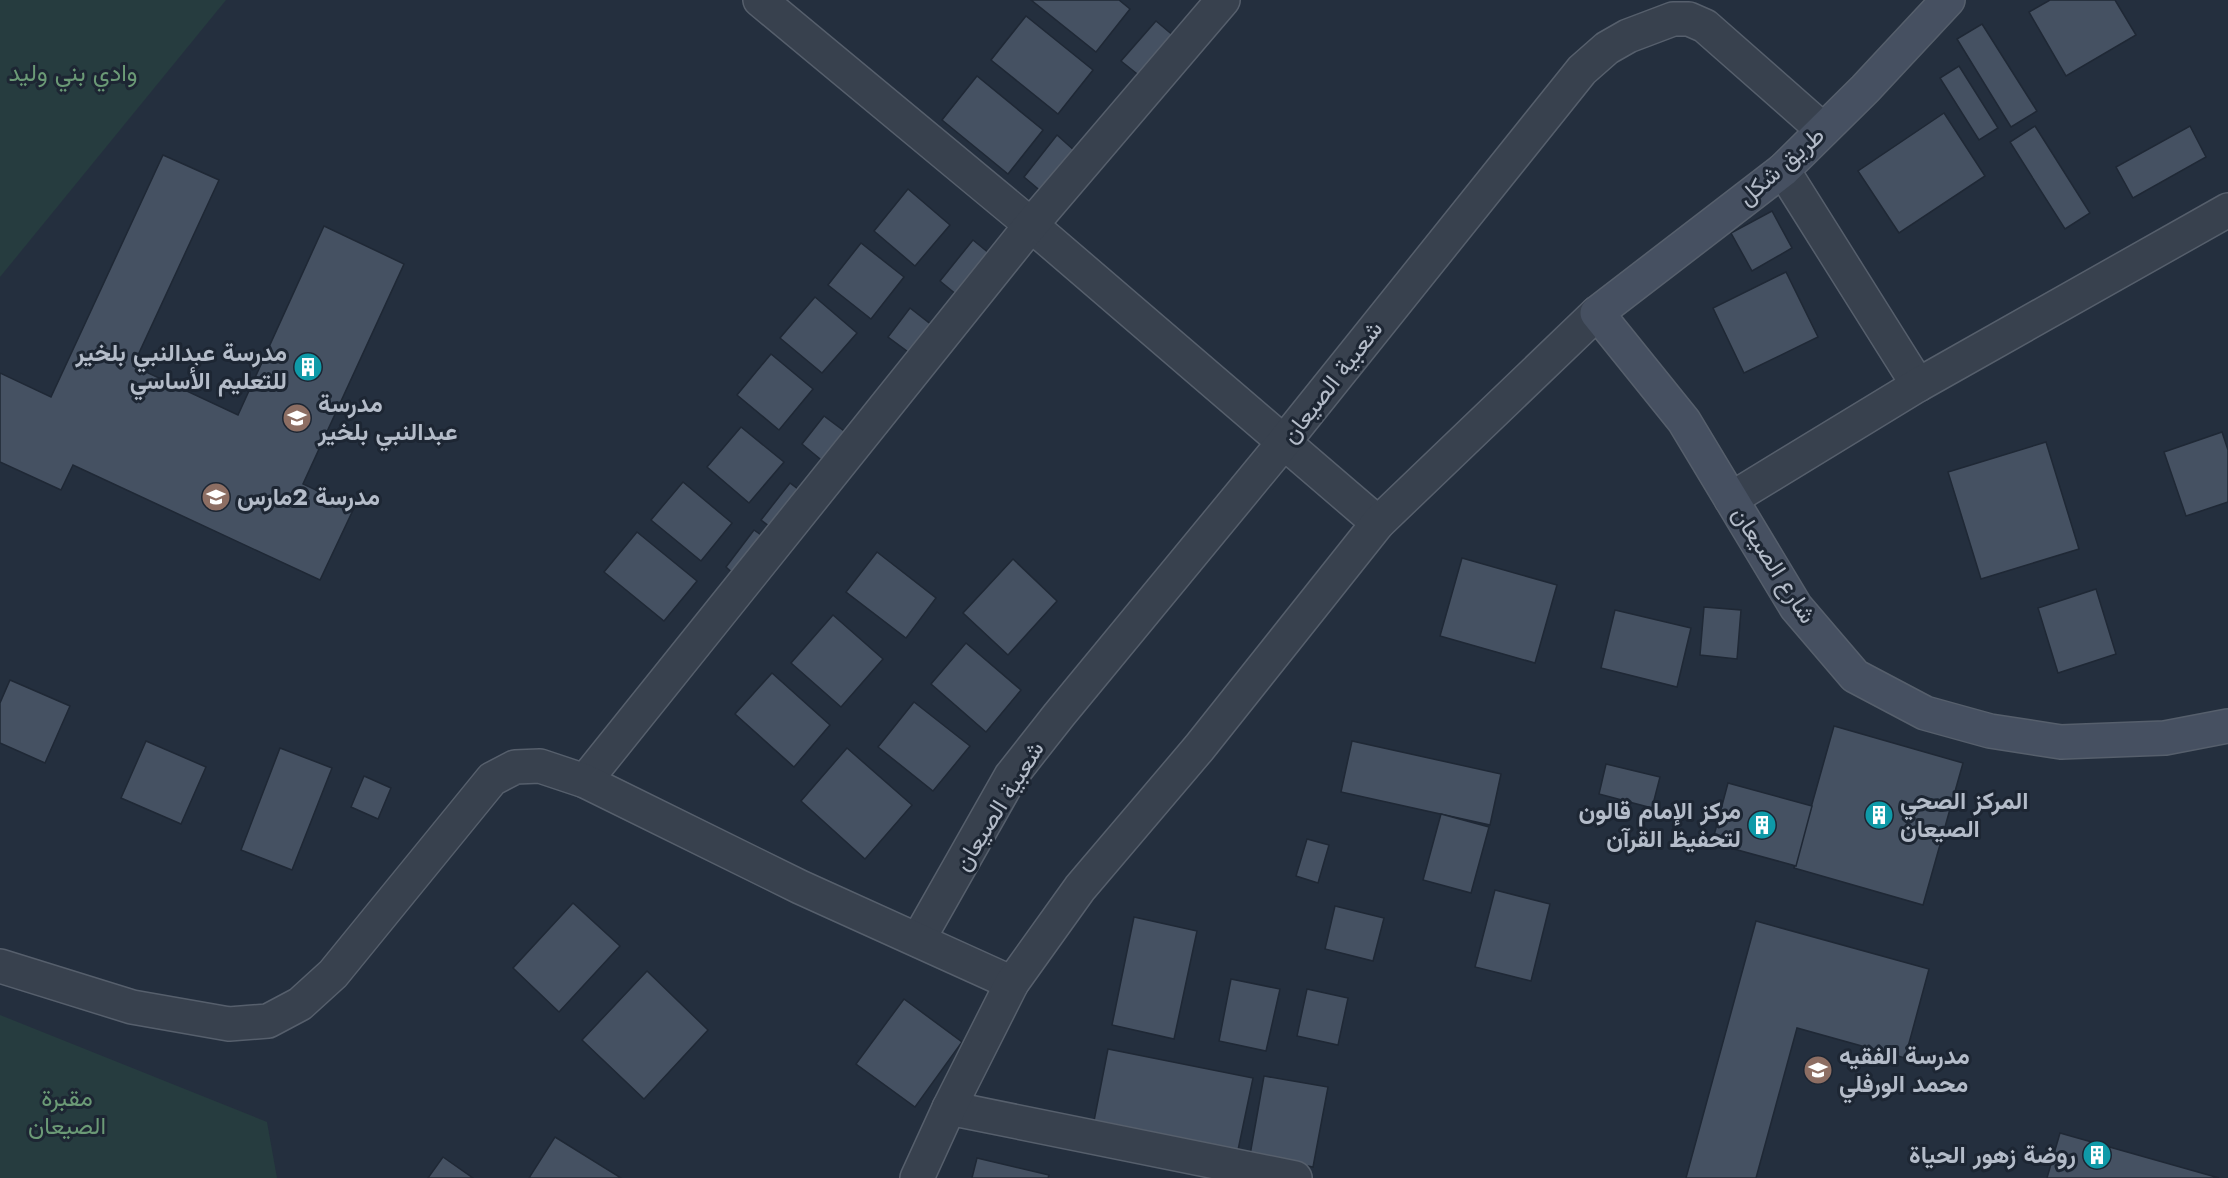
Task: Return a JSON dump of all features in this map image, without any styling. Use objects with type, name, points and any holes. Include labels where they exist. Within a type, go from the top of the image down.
[{"type":"main road","name":"طريق شكل","points":[[1597,313],[1783,170],[1948,0]]},
{"type":"main road","name":"شارع الصيعان","points":[[1597,313],[1684,421],[1796,607],[1856,676],[1925,713],[1990,731],[2061,742],[2165,738],[2228,726]]},
{"type":"street","points":[[760,0],[1031,225],[1378,523]]},
{"type":"street","points":[[585,781],[1031,225],[1223,0]]},
{"type":"street","name":"شعبية الصيعان","points":[[918,940],[1011,777],[1059,715],[1284,442],[1582,70],[1614,44],[1628,36],[1673,19],[1689,19],[1705,26],[1823,130]]},
{"type":"street","points":[[1783,170],[1918,384]]},
{"type":"street","points":[[1731,499],[1918,384],[2228,210]]},
{"type":"street","points":[[917,1178],[949,1108],[1012,983],[1080,888],[1199,748],[1378,523],[1597,313]]},
{"type":"street","points":[[0,966],[132,1007],[230,1024],[268,1021],[300,1004],[333,974],[492,779],[515,767],[540,766],[585,781],[800,886],[1012,983]]},
{"type":"street","points":[[949,1108],[1295,1178]]},
{"type":"green space","name":"وادي بني وليد","points":[[0,0],[226,0],[0,277]]},
{"type":"green space","name":"مقبرة الصيعان","points":[[0,1015],[267,1122],[277,1178],[0,1178]]},
{"type":"building","points":[[1031,0],[1119,0],[1130,9],[1096,52]]},
{"type":"building","points":[[2050,0],[2115,0],[2136,35],[2066,76],[2029,12]]},
{"type":"building","points":[[1026,16],[1093,70],[1058,114],[991,60]]},
{"type":"building","points":[[1156,21],[1175,37],[1141,77],[1121,61]]},
{"type":"building","points":[[1982,24],[2037,111],[2011,127],[1957,39]]},
{"type":"building","points":[[1959,66],[1998,128],[1979,140],[1940,78]]},
{"type":"building","points":[[977,76],[1043,130],[1008,174],[942,120]]},
{"type":"building","points":[[1944,113],[1985,176],[1899,233],[1858,171]]},
{"type":"building","points":[[2035,126],[2090,213],[2065,229],[2010,142]]},
{"type":"building","points":[[2190,126],[2206,157],[2133,198],[2116,167]]},
{"type":"building","points":[[1057,135],[1076,152],[1043,193],[1024,177]]},
{"type":"building","name":"مدرسة عبدالنبي بلخير للتعليم الأساسي","points":[[163,155],[219,180],[133,366],[238,415],[324,226],[404,264],[303,484],[354,508],[320,580],[73,465],[61,490],[0,462],[0,373],[51,397]]},
{"type":"building","points":[[908,189],[950,225],[915,266],[874,231]]},
{"type":"building","points":[[1772,211],[1792,248],[1752,271],[1731,233]]},
{"type":"building","points":[[973,240],[990,254],[957,295],[940,281]]},
{"type":"building","points":[[861,243],[904,277],[871,319],[828,285]]},
{"type":"building","points":[[1786,272],[1818,337],[1744,373],[1713,308]]},
{"type":"building","points":[[815,297],[857,333],[822,373],[780,338]]},
{"type":"building","points":[[910,308],[933,326],[911,354],[888,337]]},
{"type":"building","points":[[771,354],[813,389],[779,430],[737,395]]},
{"type":"building","points":[[824,416],[848,434],[825,463],[802,444]]},
{"type":"building","points":[[741,427],[784,462],[749,503],[707,467]]},
{"type":"building","points":[[2222,432],[2228,450],[2228,502],[2186,516],[2164,452]]},
{"type":"building","points":[[2046,442],[2079,549],[1981,579],[1948,472]]},
{"type":"building","points":[[683,482],[732,523],[701,561],[651,520]]},
{"type":"building","points":[[790,483],[803,493],[774,530],[761,520]]},
{"type":"building","points":[[754,530],[768,540],[738,578],[726,567]]},
{"type":"building","points":[[637,532],[697,581],[664,621],[604,572]]},
{"type":"building","points":[[877,552],[936,598],[906,638],[846,592]]},
{"type":"building","points":[[1462,558],[1557,585],[1535,663],[1440,636]]},
{"type":"building","points":[[1013,559],[1057,601],[1008,655],[963,613]]},
{"type":"building","points":[[2096,589],[2116,654],[2058,673],[2038,608]]},
{"type":"building","points":[[1704,607],[1741,610],[1737,659],[1700,655]]},
{"type":"building","points":[[1615,610],[1691,628],[1677,687],[1601,668]]},
{"type":"building","points":[[833,615],[883,659],[841,707],[791,663]]},
{"type":"building","points":[[966,643],[1021,690],[986,732],[931,684]]},
{"type":"building","points":[[772,673],[830,725],[794,767],[735,714]]},
{"type":"building","points":[[10,680],[70,706],[45,763],[0,743],[0,703]]},
{"type":"building","points":[[914,702],[970,746],[933,791],[878,747]]},
{"type":"building","name":"المركز الصحي الصيعان","points":[[1834,726],[1963,763],[1923,905],[1794,868]]},
{"type":"building","points":[[146,741],[206,767],[181,824],[121,798]]},
{"type":"building","points":[[1352,741],[1501,774],[1490,825],[1341,792]]},
{"type":"building","points":[[280,748],[332,768],[292,870],[241,850]]},
{"type":"building","points":[[847,748],[912,805],[865,859],[801,801]]},
{"type":"building","points":[[1606,764],[1660,777],[1652,808],[1599,794]]},
{"type":"building","points":[[364,776],[391,788],[378,819],[351,807]]},
{"type":"building","name":"مركز الإمام قالون لتحفيظ القرآن","points":[[1728,783],[1812,806],[1796,866],[1712,843]]},
{"type":"building","points":[[1441,814],[1489,827],[1471,893],[1423,880]]},
{"type":"building","points":[[1307,839],[1329,845],[1318,883],[1296,876]]},
{"type":"building","points":[[1495,890],[1550,904],[1531,981],[1475,967]]},
{"type":"building","points":[[573,903],[620,946],[559,1012],[513,968]]},
{"type":"building","points":[[1335,906],[1384,918],[1373,961],[1325,949]]},
{"type":"building","points":[[1134,917],[1197,931],[1174,1039],[1112,1025]]},
{"type":"building","points":[[1756,921],[1929,969],[1905,1058],[1797,1028],[1756,1178],[1686,1178]]},
{"type":"building","points":[[647,971],[708,1030],[644,1099],[582,1040]]},
{"type":"building","points":[[1231,979],[1280,989],[1266,1051],[1219,1041]]},
{"type":"building","points":[[1307,989],[1348,998],[1338,1045],[1297,1036]]},
{"type":"building","points":[[904,999],[962,1042],[915,1107],[856,1064]]},
{"type":"building","points":[[1108,1049],[1253,1078],[1238,1150],[1094,1121]]},
{"type":"building","points":[[1264,1076],[1328,1087],[1313,1167],[1250,1155]]},
{"type":"building","name":"روضة زهور الحياة","points":[[2060,1133],[2219,1178],[2047,1178]]},
{"type":"building","points":[[555,1137],[621,1178],[529,1178]]},
{"type":"building","points":[[443,1157],[473,1178],[428,1178]]},
{"type":"building","points":[[977,1158],[1049,1175],[1048,1178],[972,1178]]},
{"type":"place","name":"مدرسة عبدالنبي بلخير للتعليم الأساسي","points":[[308,367]]},
{"type":"place","name":"مدرسة عبدالنبي بلخير","points":[[297,418]]},
{"type":"place","name":"مدرسة 2مارس","points":[[216,497]]},
{"type":"place","name":"المركز الصحي الصيعان","points":[[1879,815]]},
{"type":"place","name":"مركز الإمام قالون لتحفيظ القرآن","points":[[1762,825]]},
{"type":"place","name":"مدرسة الفقيه محمد الورفلي","points":[[1818,1070]]},
{"type":"place","name":"روضة زهور الحياة","points":[[2097,1155]]}]
